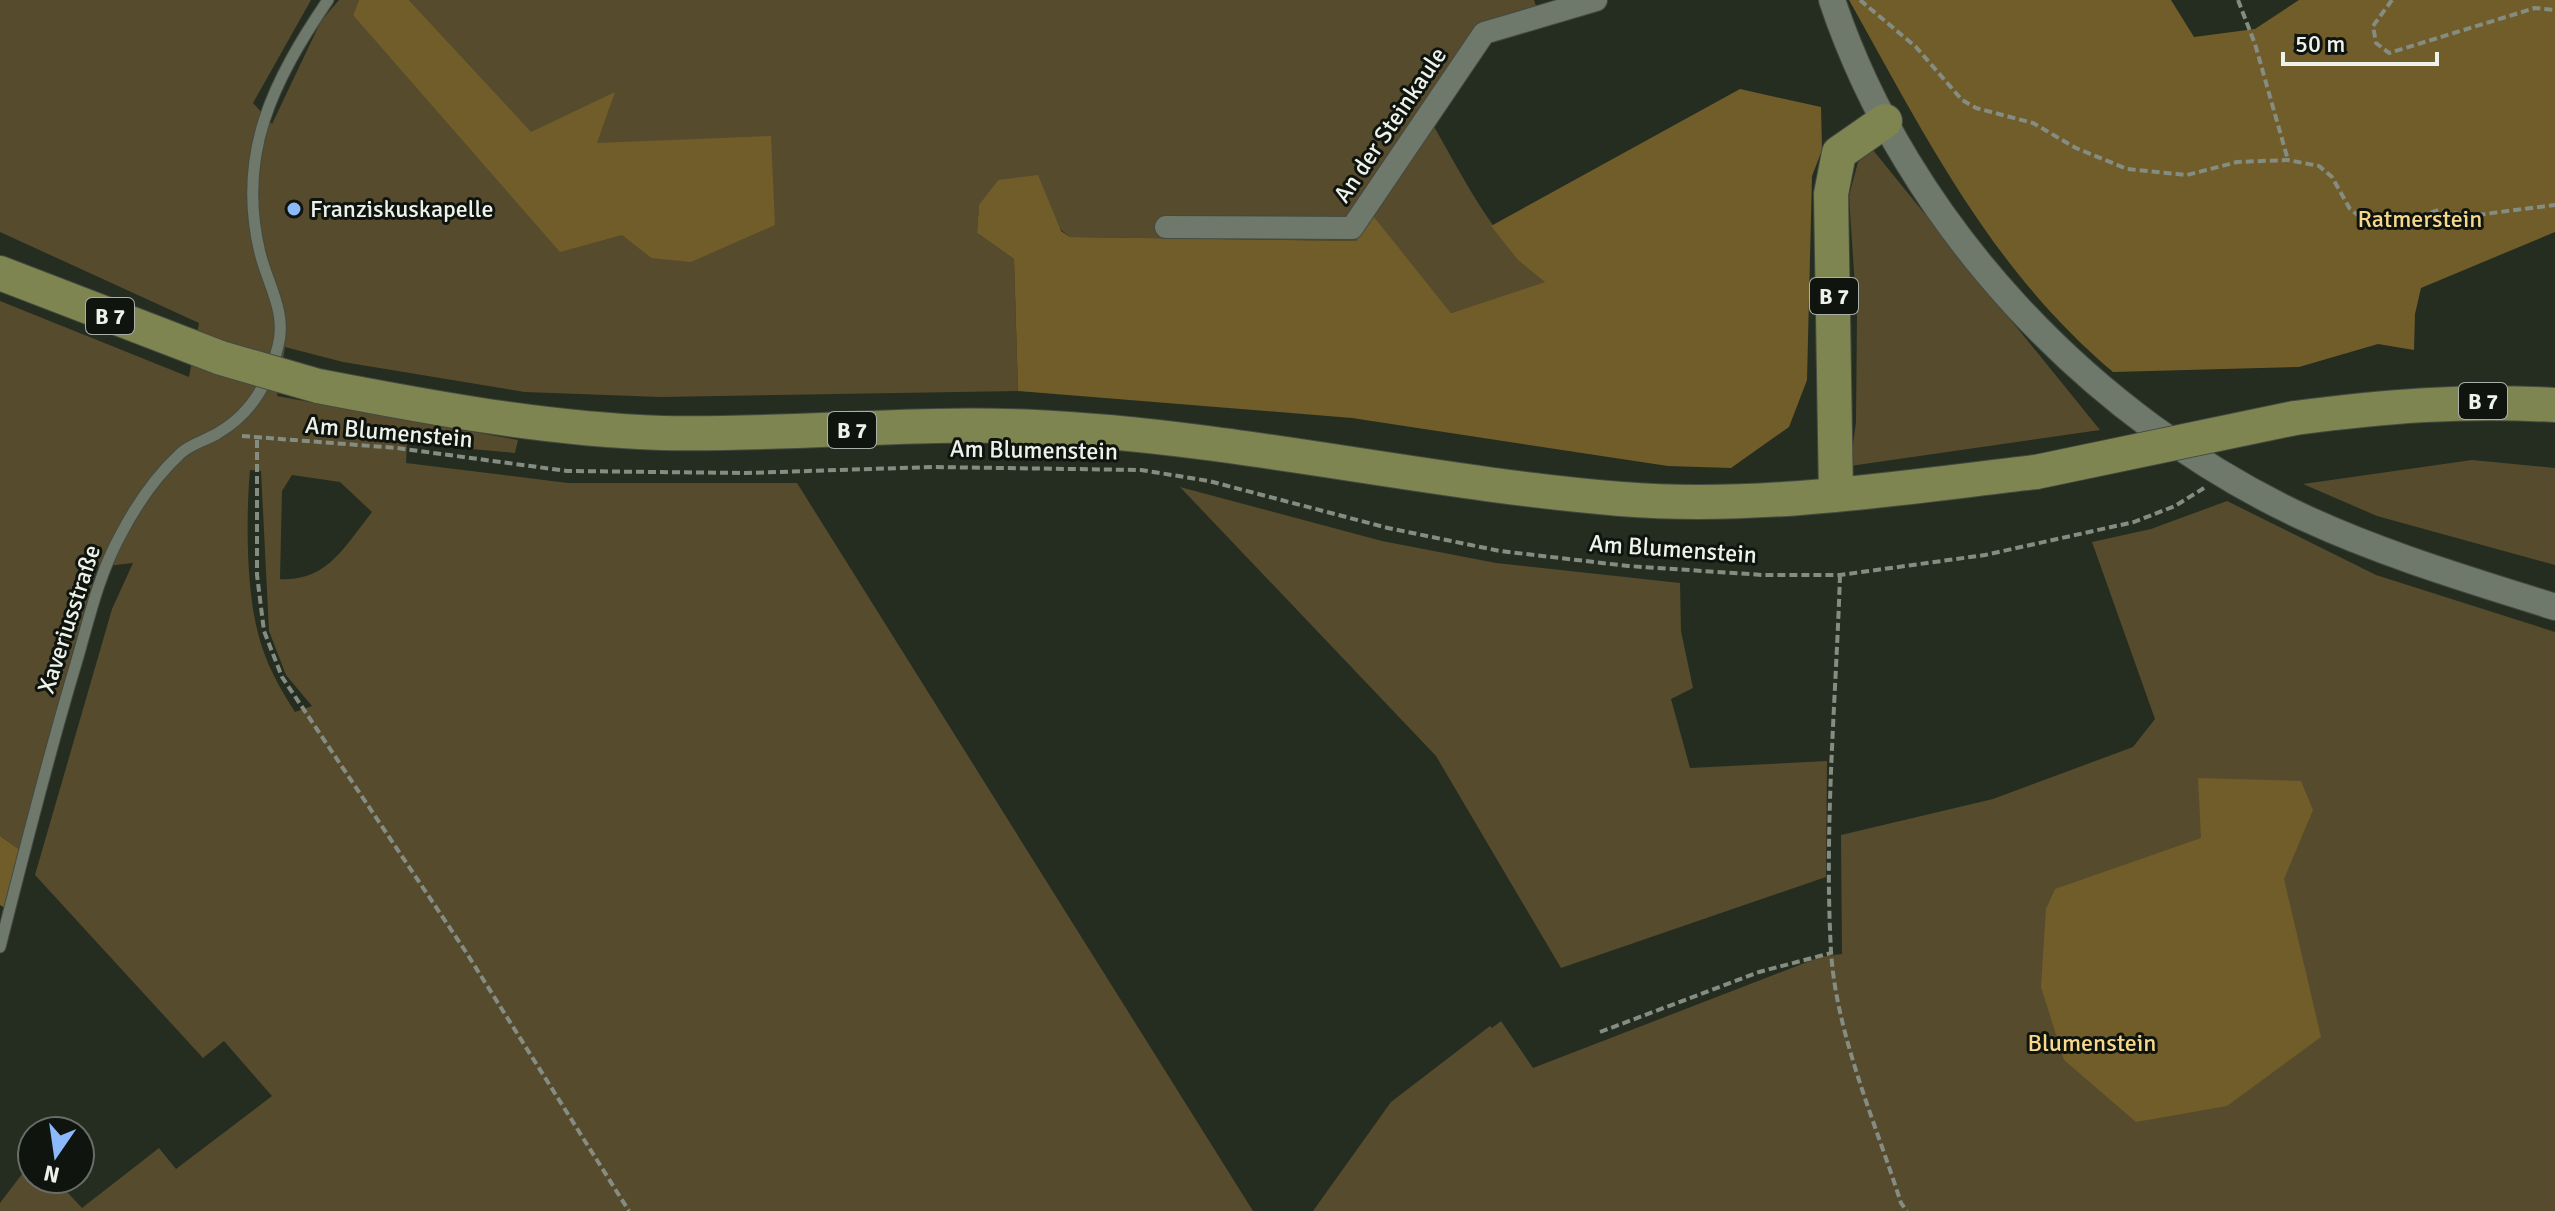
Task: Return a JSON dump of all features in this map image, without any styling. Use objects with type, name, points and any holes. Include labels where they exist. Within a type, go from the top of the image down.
[{"type":"main road","name":"B 7","points":[[1836,495],[1831,194],[1839,153],[1885,121]]},
{"type":"main road","name":"B 7","points":[[0,273],[221,358],[318,386],[528,423],[662,433],[1032,427],[1150,437],[1624,499],[1737,502],[1836,495],[2036,472],[2295,418],[2411,403],[2486,401],[2555,405]]},
{"type":"street","name":"An der Steinkaule","points":[[1166,227],[1352,228],[1484,33],[1596,0]]},
{"type":"street","points":[[1832,0],[1844,36],[1885,121],[1930,197],[1996,283],[2063,350],[2138,417],[2224,476],[2302,517],[2377,550],[2555,607]]},
{"type":"lane","name":"Xaveriusstraße","points":[[0,947],[50,751],[100,580],[120,536],[146,494],[182,451],[220,432],[248,411],[265,383],[279,344],[280,311],[253,222],[251,174],[257,138],[286,68],[328,0]]},
{"type":"path","points":[[1860,0],[1916,47],[1962,100],[1976,108],[2033,123],[2076,148],[2127,169],[2187,175],[2237,162],[2288,160],[2319,166],[2332,177],[2350,209],[2372,226],[2388,226],[2439,210],[2469,216],[2555,205]]},
{"type":"path","points":[[2238,0],[2255,44],[2288,160]]},
{"type":"path","points":[[2392,0],[2373,26],[2376,43],[2389,53],[2535,8],[2555,10]]},
{"type":"path","name":"Am Blumenstein","points":[[220,432],[257,439],[397,448],[567,471],[746,473],[932,467],[1141,470],[1209,481],[1388,528],[1500,551],[1628,566],[1763,575],[1840,575],[1985,555],[2102,532],[2175,506],[2224,476]]},
{"type":"path","points":[[257,439],[257,575],[264,631],[282,677],[464,949],[629,1211]]},
{"type":"path","points":[[1840,575],[1832,803],[1831,953],[1842,1017],[1901,1203],[1907,1211]]},
{"type":"path","points":[[1600,1032],[1759,972],[1831,953]]},
{"type":"green space","points":[[0,0],[311,0],[253,103],[272,124],[321,21],[339,0],[359,0],[353,15],[651,258],[596,143],[614,93],[531,133],[409,0],[1534,0],[1536,6],[1478,25],[1433,125],[1496,229],[1546,282],[1451,313],[1374,218],[1356,241],[1070,237],[998,180],[979,206],[977,233],[1014,259],[1018,391],[661,397],[525,392],[343,362],[285,347],[277,396],[518,440],[515,453],[407,443],[406,463],[568,483],[797,483],[1253,1211],[0,1211],[0,1203],[16,1182],[16,1195],[70,1195],[82,1208],[159,1148],[176,1169],[272,1096],[224,1041],[203,1058],[35,875],[112,609],[133,563],[97,567],[47,743],[23,852],[0,836],[0,301],[189,377],[199,323],[0,232]],"holes":[[[250,470],[261,471],[269,631],[286,675],[312,706],[295,712],[278,684],[261,644],[251,595],[248,552]],[[292,475],[340,482],[372,512],[343,549],[323,568],[310,575],[280,579],[282,491]]]},
{"type":"green space","points":[[359,0],[409,0],[531,132],[615,92],[597,143],[771,136],[775,225],[691,262],[651,258],[622,235],[560,252],[353,15]]},
{"type":"green space","name":"Ratmerstein","points":[[1849,0],[2171,0],[2194,37],[2255,29],[2299,0],[2555,0],[2555,232],[2421,288],[2415,314],[2414,350],[2378,344],[2299,367],[2113,372],[2031,290],[1996,245],[1934,151]]},
{"type":"green space","points":[[1740,89],[1821,107],[1822,150],[1812,176],[1807,380],[1789,427],[1731,468],[1668,466],[1352,418],[1018,391],[1014,259],[977,233],[979,205],[998,180],[1038,175],[1061,231],[1070,237],[1356,241],[1374,217],[1451,313],[1545,282],[1518,260],[1491,226]]},
{"type":"green space","points":[[1873,150],[2100,430],[1850,466],[1856,422],[1857,317],[1849,196],[1858,162]]},
{"type":"green space","points":[[2472,460],[2555,468],[2555,565],[2377,516],[2303,484]]},
{"type":"green space","points":[[1180,487],[1382,541],[1496,563],[1680,583],[1681,631],[1693,688],[1671,699],[1690,768],[1827,761],[1826,877],[1561,968],[1436,756]]},
{"type":"green space","name":"Blumenstein","points":[[2227,501],[2376,575],[2555,632],[2555,1211],[1313,1211],[1391,1102],[1490,1026],[1492,1028],[1501,1021],[1533,1068],[1820,957],[1842,954],[1841,835],[1993,799],[2133,747],[2155,719],[2092,542],[2151,529]]},
{"type":"green space","name":"Blumenstein","points":[[2198,778],[2301,781],[2313,810],[2284,879],[2321,1037],[2227,1106],[2136,1122],[2064,1060],[2041,987],[2046,909],[2055,889],[2201,838]]},
{"type":"green space","points":[[0,836],[23,852],[8,910],[0,905]]},
{"type":"place","name":"Franziskuskapelle","points":[[294,209]]}]
